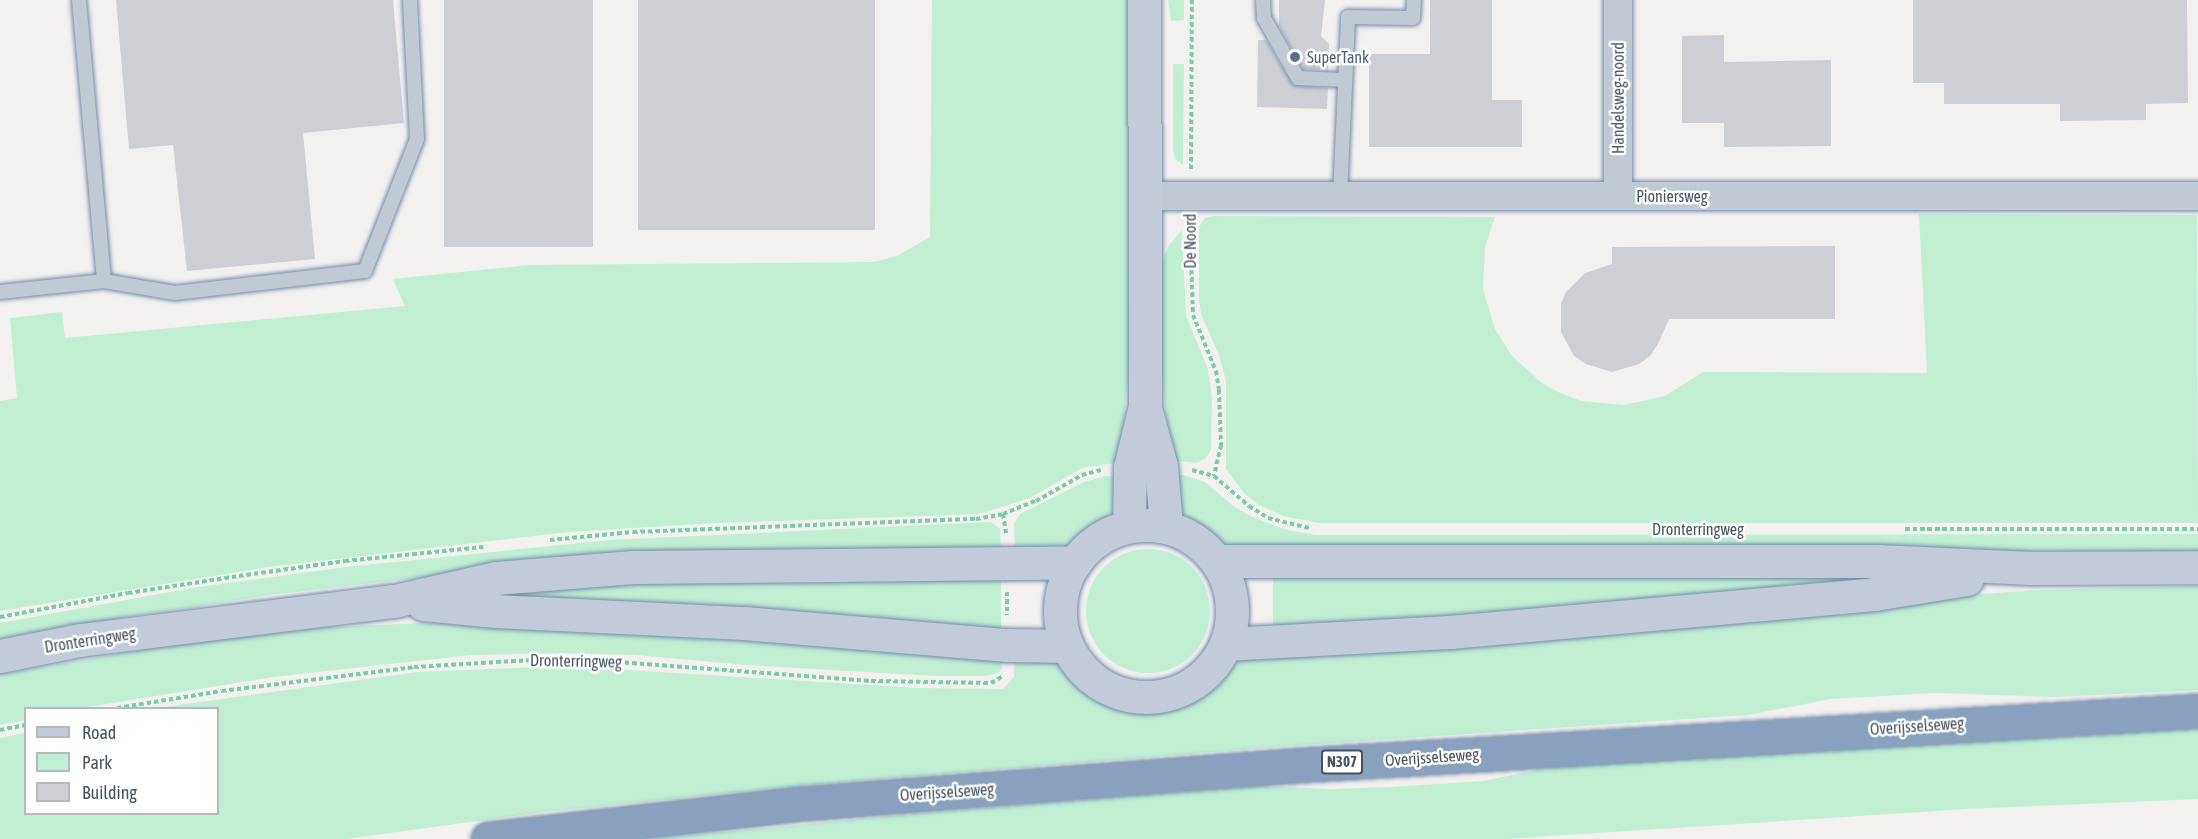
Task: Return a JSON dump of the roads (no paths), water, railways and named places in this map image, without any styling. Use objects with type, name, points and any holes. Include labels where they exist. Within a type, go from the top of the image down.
[{"type":"highway","name":"Overijsselseweg","points":[[488,839],[793,804],[1301,765],[2198,711]]},
{"type":"main road","points":[[1130,526],[1130,467],[1144,406],[1144,0]]},
{"type":"main road","points":[[1144,406],[1161,466],[1166,526]]},
{"type":"main road","points":[[1130,526],[1166,526],[1203,545],[1217,561],[1227,580],[1232,601],[1232,622],[1227,644],[1217,662],[1203,677],[1186,688],[1147,698],[1127,696],[1100,684],[1077,664],[1066,646],[1060,618],[1062,589],[1075,562],[1090,545],[1108,533],[1130,526]]},
{"type":"main road","name":"Dronterringweg","points":[[1217,561],[1879,561],[2031,568],[2198,567]]},
{"type":"main road","name":"Dronterringweg","points":[[0,656],[80,640],[394,600],[496,578],[633,567],[1075,562]]},
{"type":"main road","name":"Dronterringweg","points":[[1227,644],[1450,632],[1874,594],[2031,568]]},
{"type":"main road","name":"Dronterringweg","points":[[394,600],[496,611],[744,623],[1007,645],[1066,646]]},
{"type":"street","name":"Handelsweg-noord","points":[[1618,0],[1618,196]]},
{"type":"street","name":"Pioniersweg","points":[[1145,196],[2198,196]]},
{"type":"lane","points":[[79,0],[104,281]]},
{"type":"lane","points":[[0,292],[104,281],[175,293],[365,272],[417,139],[410,0]]},
{"type":"lane","points":[[1263,0],[1264,18],[1298,78],[1345,80]]},
{"type":"lane","points":[[1340,196],[1348,17],[1413,18],[1414,0]]},
{"type":"place","name":"SuperTank","points":[[1295,57]]}]
